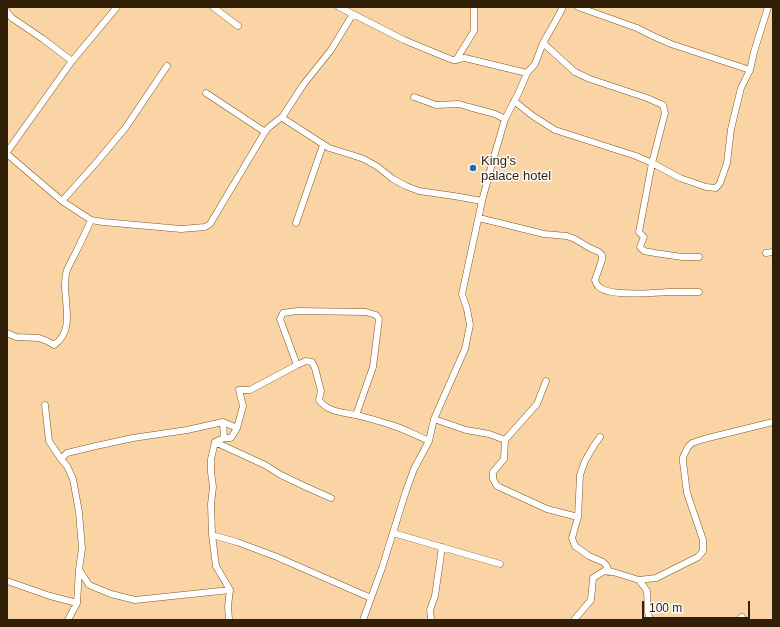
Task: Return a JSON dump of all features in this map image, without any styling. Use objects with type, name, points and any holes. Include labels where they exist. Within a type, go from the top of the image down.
[{"type":"street","points":[[117,7],[72,61],[7,153],[62,201],[91,220],[181,229],[205,227],[210,224],[265,132],[283,116],[304,85],[331,50],[353,14]]},
{"type":"street","points":[[213,7],[238,26]]},
{"type":"street","points":[[339,7],[411,43],[450,59],[456,60],[465,58],[527,73]]},
{"type":"street","points":[[456,60],[474,31],[474,7]]},
{"type":"street","points":[[363,620],[372,598],[399,510],[414,470],[429,441],[434,420],[465,349],[470,325],[462,294],[482,201],[505,118],[527,73],[535,64],[543,43],[562,7]]},
{"type":"street","points":[[578,7],[637,28],[671,44],[750,70]]},
{"type":"street","points":[[514,101],[533,116],[555,130],[636,156],[680,178],[706,187],[716,188],[720,183],[727,163],[730,129],[741,88],[750,70],[768,7]]},
{"type":"street","points":[[7,12],[12,18],[72,61]]},
{"type":"street","points":[[543,43],[575,72],[590,80],[647,98],[663,106],[665,113],[652,163],[639,232],[644,237],[640,247],[644,250],[655,253],[699,258]]},
{"type":"street","points":[[62,201],[126,127],[167,66]]},
{"type":"street","points":[[206,93],[265,132]]},
{"type":"street","points":[[414,97],[436,106],[458,104],[505,118]]},
{"type":"street","points":[[283,116],[284,119],[329,148],[364,159],[378,167],[393,179],[419,192],[482,201]]},
{"type":"street","points":[[296,223],[323,144]]},
{"type":"street","points":[[479,218],[544,234],[567,236],[575,239],[588,248],[600,252],[602,255],[602,260],[595,280],[598,287],[621,293],[645,294],[699,292]]},
{"type":"street","points":[[7,333],[16,337],[39,338],[54,345],[65,333],[67,309],[65,283],[67,270],[91,220]]},
{"type":"street","points":[[766,253],[773,252]]},
{"type":"street","points":[[297,365],[280,319],[283,313],[297,311],[366,312],[376,315],[379,318],[373,367],[356,415]]},
{"type":"street","points":[[215,442],[224,438],[230,438],[237,428],[243,406],[239,390],[250,390],[306,361],[312,362],[315,368],[321,391],[319,400],[323,405],[345,414],[356,415],[402,428],[429,441]]},
{"type":"street","points":[[546,381],[536,404],[505,440],[504,459],[492,472],[493,479],[496,486],[547,509],[578,517]]},
{"type":"street","points":[[45,406],[49,441],[67,466],[73,479],[79,512],[82,549],[77,603],[68,620]]},
{"type":"street","points":[[434,420],[466,430],[489,434],[505,440]]},
{"type":"street","points":[[61,459],[67,454],[96,446],[223,422],[237,428]]},
{"type":"street","points":[[223,422],[224,438]]},
{"type":"street","points":[[574,620],[591,600],[594,578],[604,571],[639,580],[656,578],[698,557],[703,551],[703,540],[688,493],[682,462],[688,447],[692,443],[704,439],[772,425]]},
{"type":"street","points":[[600,437],[585,461],[580,475],[578,517],[572,538],[575,546],[589,556],[603,562],[609,572]]},
{"type":"street","points":[[215,442],[298,484],[331,498]]},
{"type":"street","points":[[215,442],[211,459],[213,487],[211,504],[212,535],[216,566],[230,590],[228,606],[229,620]]},
{"type":"street","points":[[393,533],[500,564]]},
{"type":"street","points":[[212,535],[237,542],[277,557],[336,584],[372,598]]},
{"type":"street","points":[[432,620],[430,610],[435,596],[442,547]]},
{"type":"street","points":[[79,569],[89,585],[110,594],[135,600],[230,590]]},
{"type":"street","points":[[639,580],[647,591],[648,613],[650,620]]},
{"type":"street","points":[[7,581],[50,596],[77,603]]},
{"type":"place","name":"King's palace hotel","points":[[473,168]]}]
